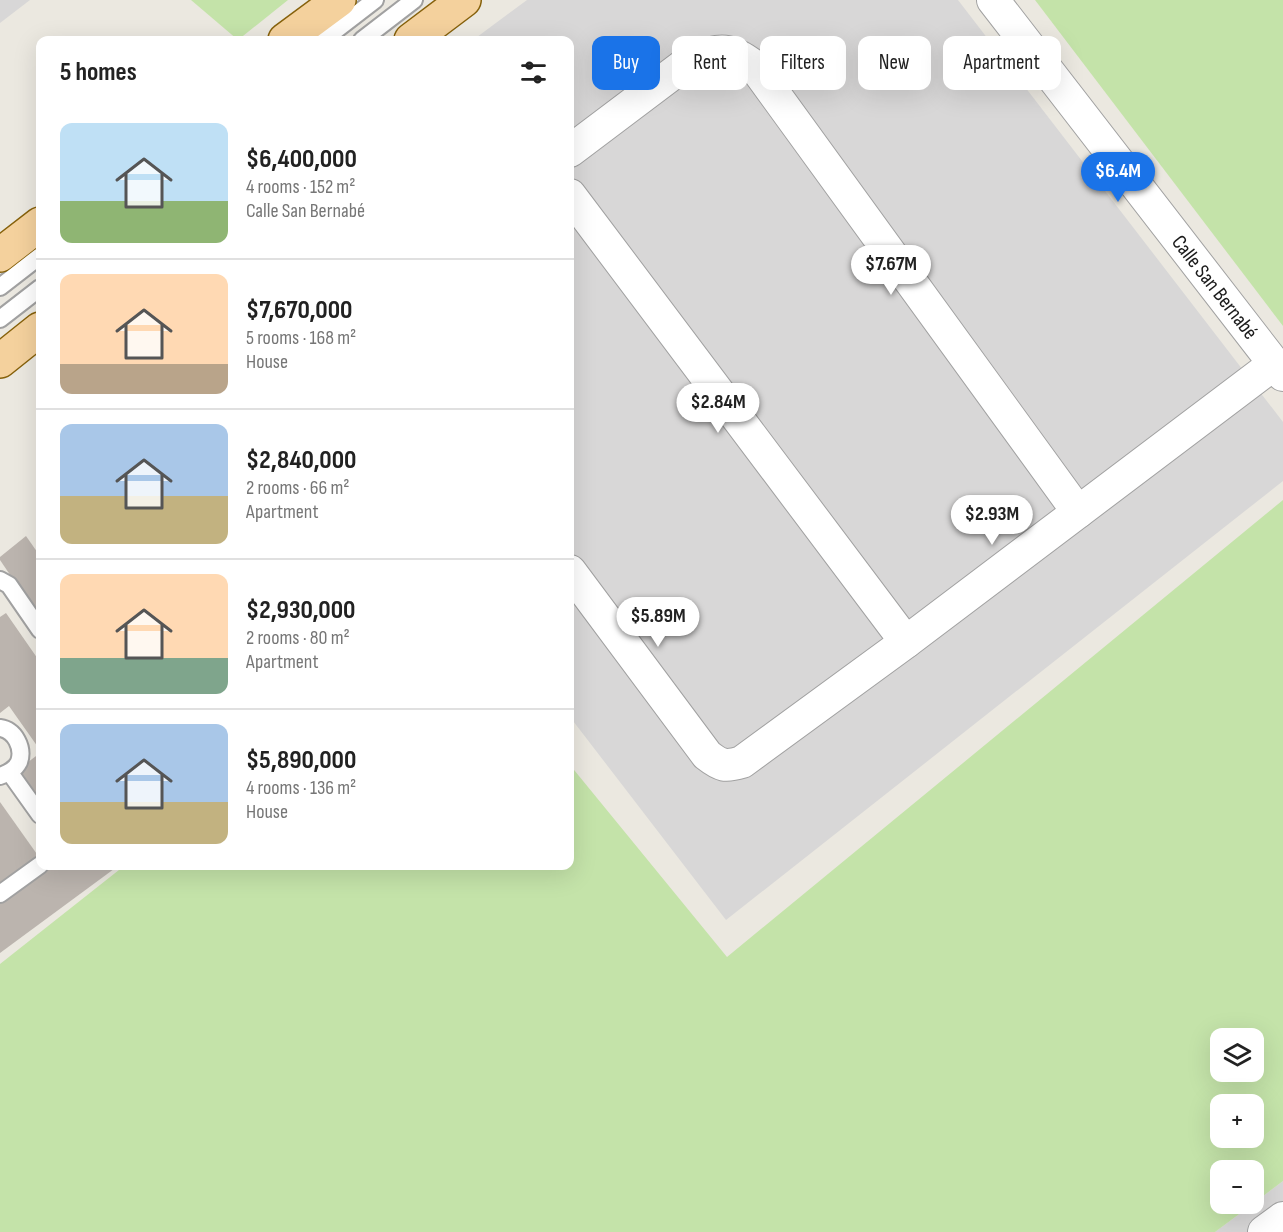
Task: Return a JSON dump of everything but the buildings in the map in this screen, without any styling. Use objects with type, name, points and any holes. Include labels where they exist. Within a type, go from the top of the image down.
[{"type":"main road","points":[[290,36],[339,0]]},
{"type":"main road","points":[[416,36],[464,0]]},
{"type":"main road","points":[[0,255],[36,227]]},
{"type":"main road","points":[[0,361],[36,332]]},
{"type":"street","name":"Calle San Bernabé","points":[[993,0],[1278,369]]},
{"type":"street","points":[[574,148],[692,59],[723,51],[741,56],[755,67],[1078,512]]},
{"type":"street","points":[[574,200],[906,642]]},
{"type":"street","points":[[574,576],[707,755],[718,764],[730,766],[742,762],[1078,512],[1278,369]]},
{"type":"street","points":[[1264,1232],[1283,1218]]},
{"type":"lane","points":[[327,36],[375,0]]},
{"type":"lane","points":[[367,36],[414,0]]},
{"type":"lane","points":[[0,287],[36,259]]},
{"type":"lane","points":[[0,319],[36,291]]},
{"type":"lane","points":[[0,580],[9,585],[36,624]]},
{"type":"lane","points":[[0,728],[5,728],[15,736],[20,749],[18,762],[5,775],[36,810]]},
{"type":"lane","points":[[0,894],[36,868]]},
{"type":"shaded area","points":[[0,0],[30,0],[0,23]]},
{"type":"shaded area","points":[[527,0],[958,0],[986,36],[943,36],[943,90],[1027,90],[1283,422],[1283,481],[726,920],[574,722],[574,36],[478,36]]},
{"type":"shaded area","points":[[1283,1181],[1283,1232],[1215,1232],[1239,1214],[1264,1214],[1264,1195]]},
{"type":"green space","points":[[191,0],[288,0],[243,36],[233,36]]},
{"type":"green space","points":[[1035,0],[1283,0],[1283,326]]},
{"type":"green space","points":[[1283,500],[1283,1181],[1264,1195],[1264,1160],[1210,1160],[1210,1214],[1239,1214],[1215,1232],[0,1232],[0,964],[119,870],[574,870],[574,770],[727,957]]}]
